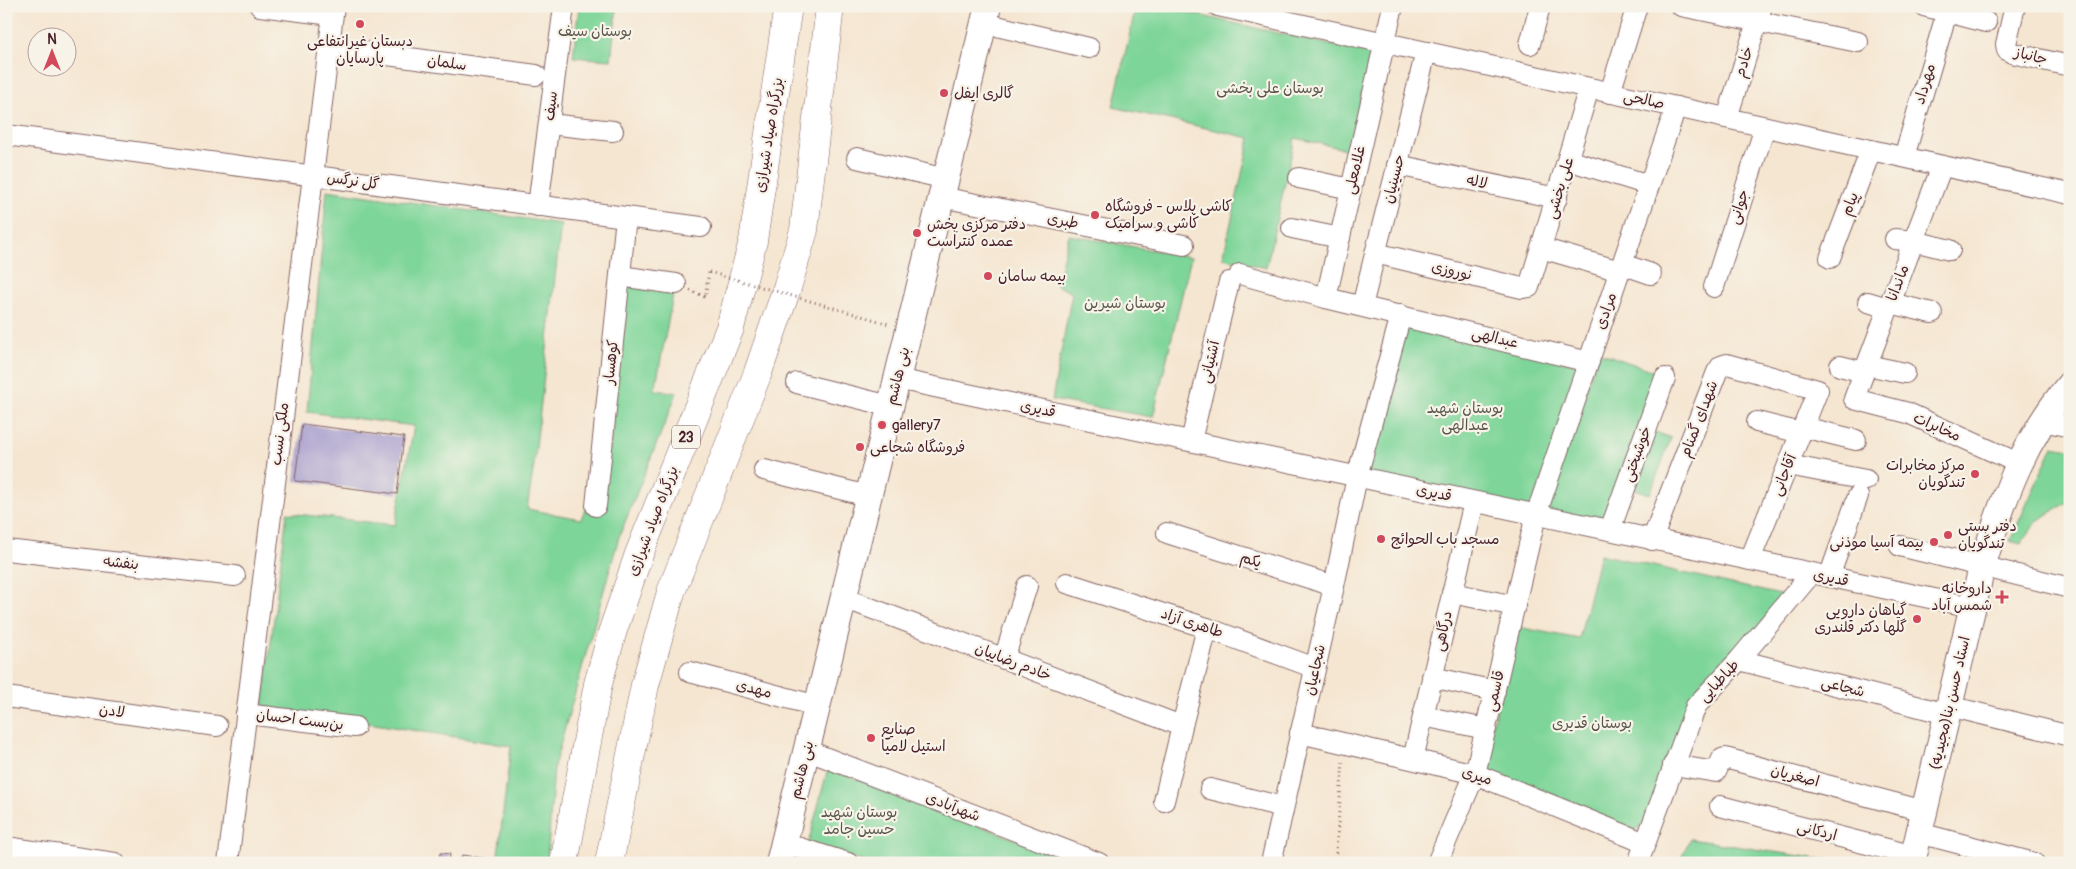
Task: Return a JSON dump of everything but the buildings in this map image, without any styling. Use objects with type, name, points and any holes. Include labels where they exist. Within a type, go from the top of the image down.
[{"type":"highway","name":"بزرگراه صیاد شیرازی","points":[[564,863],[596,693],[613,630],[639,554],[730,328],[753,241],[788,6]]},
{"type":"highway","points":[[608,863],[645,684],[671,592],[757,375],[787,288],[804,230],[830,6]]},
{"type":"main road","name":"بنی هاشم","points":[[781,853],[986,15]]},
{"type":"main road","name":"استاد حسن بنا(مجیدیه)","points":[[1917,841],[1982,567],[1995,524],[2018,463],[2044,420],[2070,384]]},
{"type":"street","points":[[260,6],[333,11]]},
{"type":"street","name":"سیف","points":[[538,206],[564,6]]},
{"type":"street","name":"صالحی","points":[[1218,6],[2070,194]]},
{"type":"street","name":"غلامعلی","points":[[1326,298],[1393,6]]},
{"type":"street","points":[[1530,44],[1540,6]]},
{"type":"street","points":[[1610,93],[1637,6]]},
{"type":"street","points":[[1681,6],[1760,14],[1858,42]]},
{"type":"street","points":[[1924,6],[1986,22]]},
{"type":"street","name":"جانباز","points":[[2016,6],[2006,44],[2007,50],[2012,53],[2070,66]]},
{"type":"street","name":"ملکی نسب","points":[[228,863],[311,176],[333,11]]},
{"type":"street","name":"مهرداد","points":[[1904,157],[1946,12]]},
{"type":"street","name":"خادم","points":[[1727,118],[1760,14]]},
{"type":"street","points":[[986,15],[1089,48]]},
{"type":"street","name":"سلمان","points":[[328,47],[536,75]]},
{"type":"street","name":"حسینیان","points":[[1362,306],[1426,52]]},
{"type":"street","name":"علی بخشی","points":[[1529,287],[1590,88]]},
{"type":"street","name":"مرادی","points":[[1536,515],[1676,107]]},
{"type":"street","points":[[549,124],[613,131]]},
{"type":"street","name":"جوانی","points":[[1714,287],[1765,127]]},
{"type":"street","name":"گل نرگس","points":[[6,135],[701,227]]},
{"type":"street","name":"پیام","points":[[1830,258],[1871,150]]},
{"type":"street","name":"طبری","points":[[857,158],[943,188],[1184,245]]},
{"type":"street","points":[[1568,160],[1649,185]]},
{"type":"street","name":"لاله","points":[[1397,165],[1557,198]]},
{"type":"street","name":"ماندانا","points":[[1854,399],[1889,306],[1904,240],[1942,166]]},
{"type":"street","points":[[1299,178],[1351,189]]},
{"type":"street","name":"کوهسار","points":[[596,506],[626,217]]},
{"type":"street","points":[[1292,228],[1340,238]]},
{"type":"street","points":[[1904,240],[1950,250]]},
{"type":"street","points":[[1542,248],[1651,274]]},
{"type":"street","name":"نوروزی","points":[[1375,253],[1522,288],[1529,287]]},
{"type":"street","points":[[620,276],[676,284]]},
{"type":"street","name":"عبدالهی","points":[[1234,278],[1401,315],[1588,362]]},
{"type":"street","name":"آشتیانی","points":[[1191,442],[1234,278]]},
{"type":"street","points":[[1868,302],[1932,312]]},
{"type":"street","points":[[1357,477],[1401,315]]},
{"type":"street","name":"شهدای گمنام","points":[[1652,540],[1717,372],[1721,366],[1727,364],[1818,390]]},
{"type":"street","points":[[1840,366],[1905,373]]},
{"type":"street","name":"خوشبختی","points":[[1610,530],[1665,378]]},
{"type":"street","name":"قدیری","points":[[897,379],[1972,608]]},
{"type":"street","points":[[797,383],[890,406]]},
{"type":"street","name":"آقاجانی","points":[[1750,560],[1818,390]]},
{"type":"street","name":"مخابرات","points":[[1854,399],[1908,413],[2018,463]]},
{"type":"street","points":[[2044,420],[2070,427]]},
{"type":"street","points":[[1757,422],[1856,440]]},
{"type":"street","points":[[1788,465],[1862,488],[1820,575]]},
{"type":"street","points":[[764,470],[868,496]]},
{"type":"street","name":"شجاعیان","points":[[1271,863],[1316,668],[1357,477]]},
{"type":"street","name":"درگاهی","points":[[1413,759],[1474,502]]},
{"type":"street","name":"قاسمی","points":[[1437,863],[1475,774],[1536,515]]},
{"type":"street","name":"یکم","points":[[1167,533],[1334,586]]},
{"type":"street","points":[[1900,546],[2070,588]]},
{"type":"street","name":"بنفشه","points":[[6,550],[235,576]]},
{"type":"street","name":"طباطبایی","points":[[1638,863],[1696,706],[1820,575]]},
{"type":"street","name":"طاهری آزاد","points":[[1067,583],[1207,628],[1316,668]]},
{"type":"street","points":[[1004,659],[1027,586]]},
{"type":"street","points":[[1452,593],[1515,606]]},
{"type":"street","name":"خادم رضاییان","points":[[844,598],[1176,724],[1183,722]]},
{"type":"street","points":[[1164,800],[1207,628]]},
{"type":"street","name":"شجاعی","points":[[1739,660],[1948,710],[2070,736]]},
{"type":"street","name":"مهدی","points":[[690,672],[817,706]]},
{"type":"street","points":[[1432,677],[1495,691]]},
{"type":"street","name":"لادن","points":[[6,697],[217,726]]},
{"type":"street","name":"بن‌بست احسان","points":[[246,714],[355,727]]},
{"type":"street","points":[[1423,716],[1486,729]]},
{"type":"street","name":"میری","points":[[1300,733],[1475,774],[1645,843]]},
{"type":"street","name":"شهرآبادی","points":[[806,750],[1099,863]]},
{"type":"street","name":"اصغریان","points":[[1673,766],[1716,772],[1722,759],[1725,758],[1917,841]]},
{"type":"street","points":[[1210,790],[1284,807]]},
{"type":"street","name":"اردکانی","points":[[1720,806],[1917,841]]},
{"type":"street","points":[[1917,841],[2034,863]]},
{"type":"street","points":[[6,847],[115,863]]},
{"type":"street","points":[[781,853],[848,863]]},
{"type":"path","points":[[705,297],[709,272],[909,330]]},
{"type":"path","points":[[1335,863],[1344,743]]},
{"type":"green space","name":"بوستان سیف","points":[[579,6],[617,6],[611,60],[573,57]]},
{"type":"green space","name":"بوستان علی بخشی","points":[[1136,6],[1158,6],[1371,54],[1349,150],[1295,138],[1266,268],[1223,258],[1250,138],[1113,107]]},
{"type":"green space","points":[[327,190],[561,224],[534,465],[527,509],[581,519],[610,448],[625,285],[673,295],[655,390],[677,393],[619,537],[554,767],[547,863],[497,863],[511,746],[263,706],[287,513],[395,525],[414,426],[307,412]]},
{"type":"green space","name":"بوستان شیرین","points":[[1069,235],[1191,257],[1153,417],[1052,400],[1072,293],[1056,285]]},
{"type":"green space","name":"بوستان شهید عبدالهی","points":[[1405,321],[1582,366],[1532,510],[1364,474]]},
{"type":"green space","points":[[1599,352],[1659,373],[1605,523],[1544,509]]},
{"type":"green space","points":[[1650,430],[1671,438],[1650,494],[1629,487]]},
{"type":"green space","points":[[2053,446],[2070,449],[2070,501],[2037,521],[2021,544],[2010,541]]},
{"type":"green space","name":"بوستان قدیری","points":[[1600,554],[1785,596],[1689,705],[1646,823],[1633,831],[1481,768],[1518,627],[1579,639]]},
{"type":"green space","name":"بوستان شهید حسین جامد","points":[[828,768],[1077,863],[867,863],[808,844]]},
{"type":"green space","points":[[1690,839],[1845,863],[1653,863],[1679,862]]},
{"type":"place","name":"دبستان غیرانتفاعی پارسایان","points":[[360,24]]},
{"type":"place","name":"گالری ایفل","points":[[944,93]]},
{"type":"place","name":"کاشی پلاس - فروشگاه کاشی و سرامیک","points":[[1095,215]]},
{"type":"place","name":"دفتر مرکزی پخش عمده کنتراست","points":[[917,233]]},
{"type":"place","name":"بیمه سامان","points":[[988,276]]},
{"type":"place","name":"gallery7","points":[[882,425]]},
{"type":"place","name":"فروشگاه شجاعی","points":[[860,447]]},
{"type":"place","name":"مرکز مخابرات تندگویان","points":[[1975,474]]},
{"type":"place","name":"دفتر پستی تندگویان","points":[[1948,535]]},
{"type":"place","name":"مسجد باب الحوائج","points":[[1381,539]]},
{"type":"place","name":"بیمه آسیا موذنی","points":[[1934,542]]},
{"type":"place","name":"داروخانه شمس آباد","points":[[2002,597]]},
{"type":"place","name":"گیاهان دارویی گلها دکتر قلندری","points":[[1917,619]]},
{"type":"place","name":"صنایع استیل لامیا","points":[[871,738]]}]
